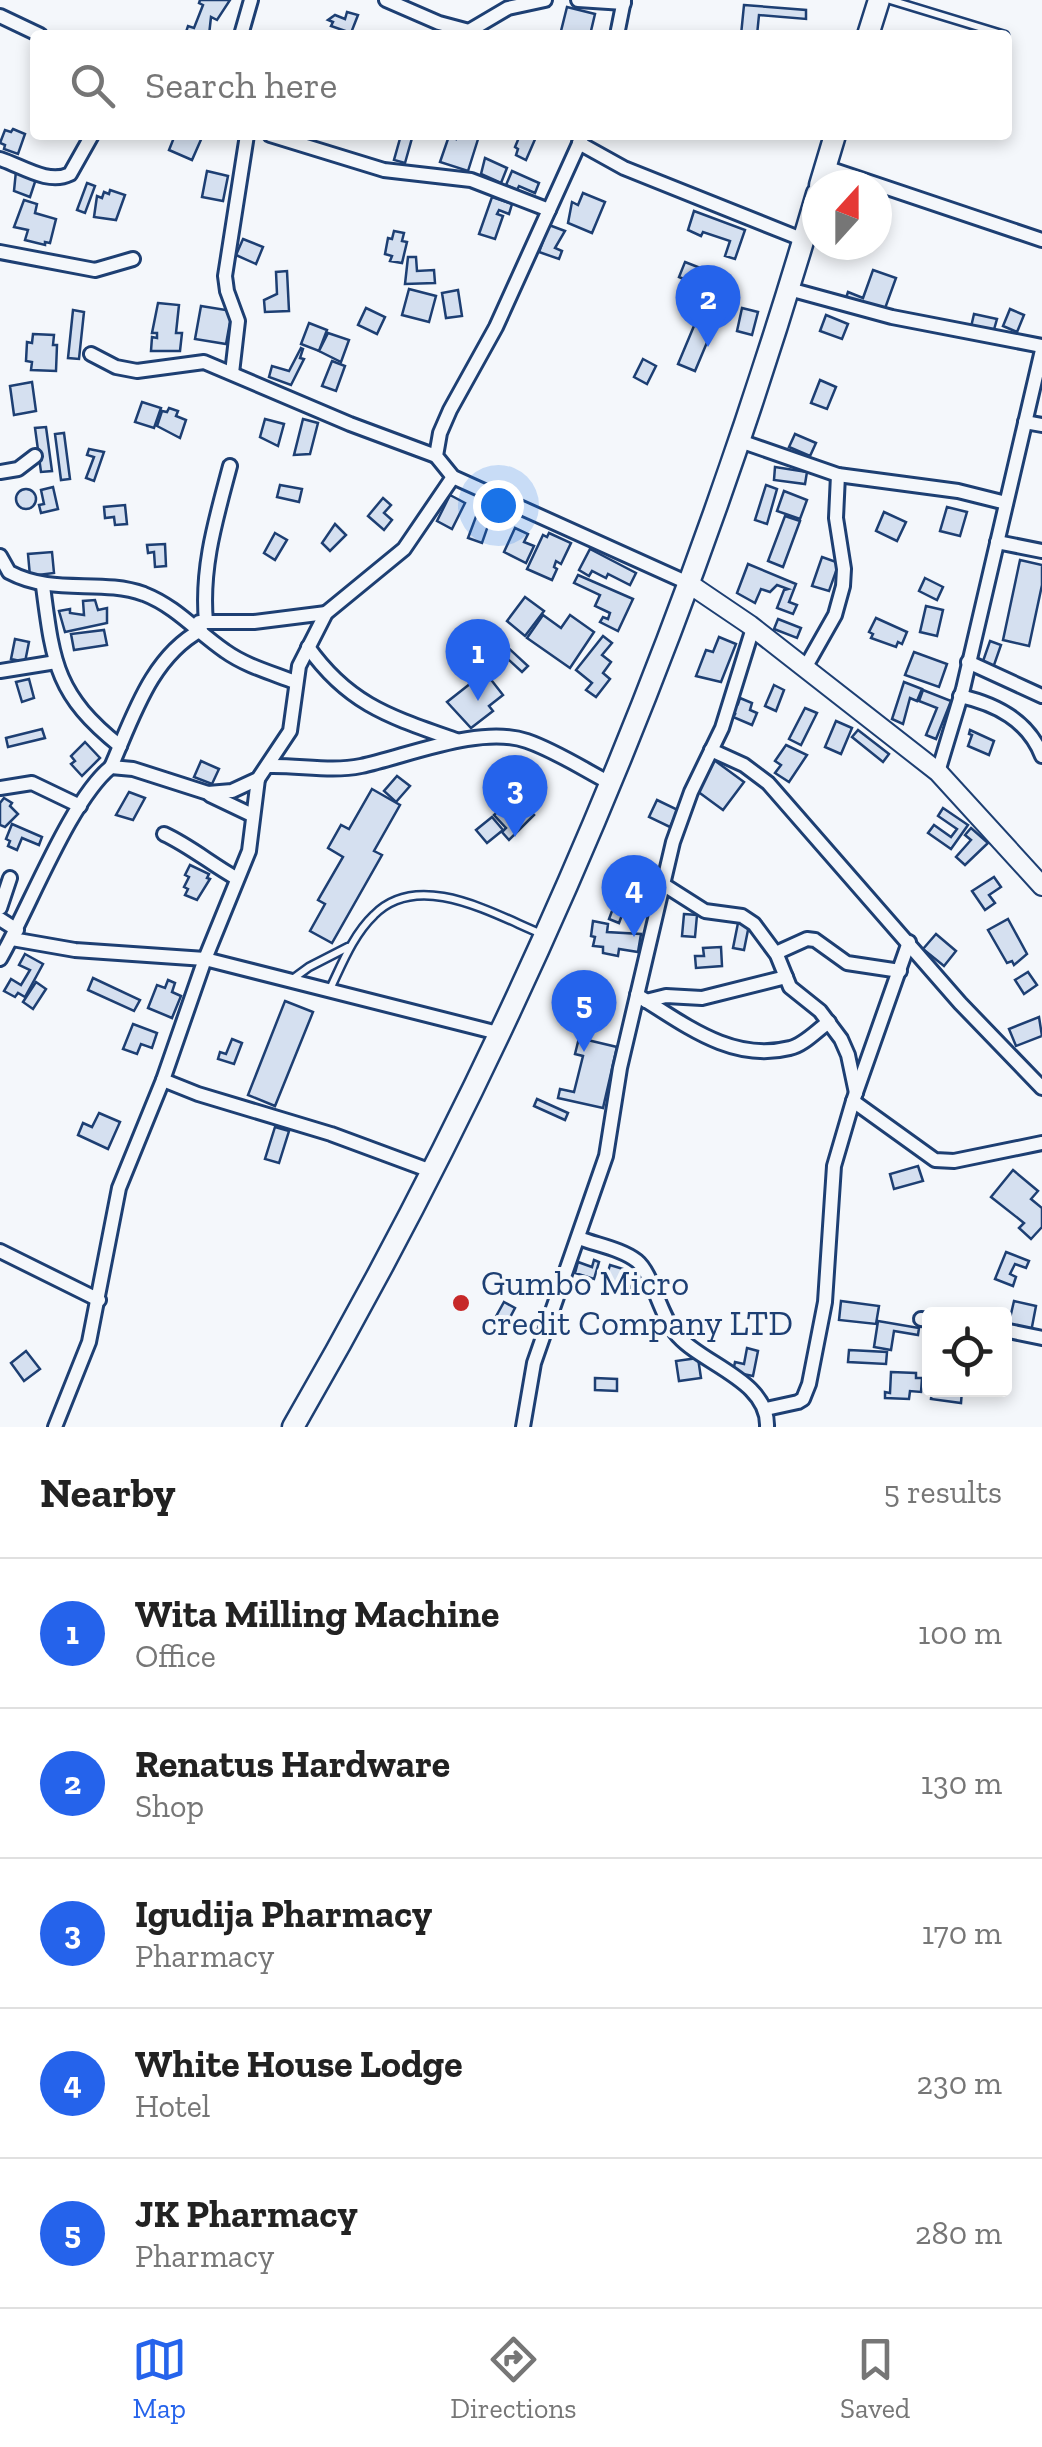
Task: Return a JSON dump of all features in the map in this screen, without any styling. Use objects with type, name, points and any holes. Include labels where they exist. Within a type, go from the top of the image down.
[{"type":"main road","points":[[870,30],[880,0]]},
{"type":"main road","points":[[824,170],[834,140]]},
{"type":"main road","points":[[294,1427],[431,1171],[544,935],[610,783],[740,441],[802,247]]},
{"type":"street","points":[[243,30],[251,0]]},
{"type":"street","points":[[386,0],[462,30]]},
{"type":"street","points":[[472,30],[506,4],[545,0]]},
{"type":"street","points":[[578,0],[624,2],[618,30]]},
{"type":"street","points":[[0,16],[30,30]]},
{"type":"street","points":[[0,160],[44,177],[64,178],[89,140]]},
{"type":"street","points":[[232,373],[238,321],[225,276],[246,140]]},
{"type":"street","points":[[286,140],[384,170],[471,180],[549,210]]},
{"type":"street","points":[[436,456],[450,410],[496,327],[581,140]]},
{"type":"street","points":[[582,140],[624,168],[802,239]]},
{"type":"street","points":[[892,196],[1042,240]]},
{"type":"street","points":[[0,252],[95,270],[133,260]]},
{"type":"street","points":[[789,290],[892,317],[1042,348],[962,692],[938,772]]},
{"type":"street","points":[[91,354],[126,370],[156,370],[194,362],[232,373],[436,456],[453,477],[688,583],[753,628],[938,772],[1042,886]]},
{"type":"street","points":[[1025,422],[1042,426]]},
{"type":"street","points":[[740,441],[838,474],[958,491],[1006,503]]},
{"type":"street","points":[[0,472],[18,468],[35,456]]},
{"type":"street","points":[[199,625],[206,561],[230,466]]},
{"type":"street","points":[[805,668],[835,614],[843,586],[836,518],[838,474]]},
{"type":"street","points":[[208,794],[232,791],[258,779],[290,731],[295,682],[326,613],[404,549],[453,477]]},
{"type":"street","points":[[996,542],[1042,551]]},
{"type":"street","points":[[0,556],[4,574],[43,586],[134,591],[199,625],[242,661],[295,682]]},
{"type":"street","points":[[43,586],[60,679],[74,704],[120,746]]},
{"type":"street","points":[[111,767],[163,660],[199,625],[326,613]]},
{"type":"street","points":[[523,1427],[534,1362],[606,1156],[642,998],[661,883],[690,792],[722,728],[753,628]]},
{"type":"street","points":[[308,646],[327,674],[364,704],[456,740]]},
{"type":"street","points":[[0,671],[56,662]]},
{"type":"street","points":[[968,662],[1042,696]]},
{"type":"street","points":[[962,692],[990,674]]},
{"type":"street","points":[[962,692],[1006,712],[1027,730],[1042,756]]},
{"type":"street","points":[[268,766],[362,766],[425,752],[456,740],[497,736],[524,740],[610,783]]},
{"type":"street","points":[[284,745],[301,765]]},
{"type":"street","points":[[711,750],[744,765],[768,783],[960,1003],[1042,1088]]},
{"type":"street","points":[[0,959],[80,806],[100,775],[111,767],[208,794],[252,815]]},
{"type":"street","points":[[55,1427],[88,1342],[119,1188],[249,851],[258,779]]},
{"type":"street","points":[[0,788],[32,783],[80,806]]},
{"type":"street","points":[[164,834],[236,878]]},
{"type":"street","points":[[0,908],[10,878]]},
{"type":"street","points":[[661,883],[705,911],[750,920],[776,953],[796,994],[830,1022],[848,1054],[854,1097],[935,1160],[954,1161],[1042,1144]]},
{"type":"street","points":[[0,920],[14,934],[76,950],[205,959],[498,1033]]},
{"type":"street","points":[[776,953],[807,938],[847,964],[900,970]]},
{"type":"street","points":[[766,1410],[798,1402],[809,1384],[824,1302],[834,1166],[909,942]]},
{"type":"street","points":[[642,998],[702,998],[786,977]]},
{"type":"street","points":[[642,998],[710,1040],[750,1050],[789,1048],[830,1022]]},
{"type":"street","points":[[163,1080],[431,1171]]},
{"type":"street","points":[[579,1238],[625,1254],[640,1264],[678,1337],[732,1375],[766,1410],[767,1427]]},
{"type":"street","points":[[0,1252],[99,1300]]},
{"type":"street","points":[[1012,1332],[1042,1338]]},
{"type":"lane","points":[[890,0],[988,30]]},
{"type":"lane","points":[[329,992],[350,946],[373,915],[412,895],[440,896],[544,935]]},
{"type":"lane","points":[[290,982],[309,967],[350,946]]},
{"type":"building","points":[[230,0],[217,20],[211,17],[210,30],[187,30],[188,26],[194,28],[203,5],[199,3]]},
{"type":"building","points":[[744,5],[806,10],[806,19],[759,15],[758,30],[742,30]]},
{"type":"building","points":[[567,7],[595,14],[591,30],[561,30]]},
{"type":"building","points":[[347,12],[358,15],[352,30],[331,26],[333,22],[328,20],[335,15],[345,19]]},
{"type":"building","points":[[5,130],[25,134],[18,154],[4,149],[5,145],[0,143]]},
{"type":"building","points":[[173,140],[201,140],[192,160],[169,150]]},
{"type":"building","points":[[400,140],[411,140],[405,163],[394,160]]},
{"type":"building","points":[[448,140],[478,140],[468,171],[440,162]]},
{"type":"building","points":[[518,140],[535,140],[526,160],[516,155]]},
{"type":"building","points":[[485,158],[507,168],[501,183],[481,174]]},
{"type":"building","points":[[16,171],[36,179],[30,197],[14,191]]},
{"type":"building","points":[[207,171],[228,176],[223,201],[202,197]]},
{"type":"building","points":[[512,171],[539,183],[535,193],[506,185]]},
{"type":"building","points":[[87,183],[95,186],[85,213],[77,210]]},
{"type":"building","points":[[110,190],[125,195],[116,220],[94,217],[97,196],[102,198]]},
{"type":"building","points":[[583,193],[605,202],[592,233],[568,223],[572,202],[578,205]]},
{"type":"building","points":[[492,197],[512,204],[509,214],[499,210],[497,214],[503,216],[495,239],[479,234]]},
{"type":"building","points":[[24,200],[37,204],[35,213],[56,219],[50,243],[25,240],[28,230],[14,227]]},
{"type":"building","points":[[694,211],[745,230],[735,259],[725,256],[730,241],[688,230]]},
{"type":"building","points":[[549,225],[565,231],[555,248],[562,251],[559,259],[539,252]]},
{"type":"building","points":[[394,231],[404,233],[402,241],[407,242],[402,263],[390,261],[392,256],[385,254],[388,238],[392,239]]},
{"type":"building","points":[[243,239],[263,247],[256,264],[236,255]]},
{"type":"building","points":[[408,257],[416,257],[417,271],[434,270],[435,283],[405,284]]},
{"type":"building","points":[[685,262],[703,269],[697,285],[679,277]]},
{"type":"building","points":[[873,270],[896,278],[883,314],[845,301],[848,292],[863,298]]},
{"type":"building","points":[[287,271],[289,311],[265,312],[264,300],[277,294],[276,272]]},
{"type":"building","points":[[409,289],[436,296],[429,322],[402,315]]},
{"type":"building","points":[[458,290],[462,316],[446,318],[442,293]]},
{"type":"building","points":[[714,294],[728,300],[720,320],[706,314]]},
{"type":"building","points":[[158,303],[179,305],[176,333],[182,333],[180,351],[151,351],[152,337],[157,338],[157,333],[152,333]]},
{"type":"building","points":[[201,306],[232,311],[226,344],[195,339]]},
{"type":"building","points":[[366,308],[385,317],[377,334],[358,325]]},
{"type":"building","points":[[742,308],[758,312],[752,335],[737,331]]},
{"type":"building","points":[[1010,309],[1024,315],[1017,332],[1003,326]]},
{"type":"building","points":[[73,310],[84,312],[79,359],[68,358]]},
{"type":"building","points":[[699,314],[716,321],[695,371],[678,364]]},
{"type":"building","points":[[974,314],[997,319],[993,333],[971,327]]},
{"type":"building","points":[[826,315],[848,324],[842,339],[820,331]]},
{"type":"building","points":[[309,323],[327,330],[319,351],[301,344]]},
{"type":"building","points":[[328,333],[349,340],[341,362],[319,351]]},
{"type":"building","points":[[33,334],[54,335],[56,371],[31,370],[32,362],[26,361],[27,342],[32,343]]},
{"type":"building","points":[[301,348],[300,358],[304,359],[291,385],[269,377],[272,366],[289,371]]},
{"type":"building","points":[[643,359],[656,366],[647,384],[634,377]]},
{"type":"building","points":[[332,361],[345,366],[336,391],[322,386]]},
{"type":"building","points":[[820,380],[836,387],[827,409],[811,403]]},
{"type":"building","points":[[32,382],[36,411],[14,415],[10,386]]},
{"type":"building","points":[[142,402],[161,408],[154,428],[135,422]]},
{"type":"building","points":[[169,408],[186,420],[180,438],[157,426],[162,411]]},
{"type":"building","points":[[265,419],[284,424],[278,446],[260,437]]},
{"type":"building","points":[[303,419],[318,423],[310,454],[294,455]]},
{"type":"building","points":[[46,427],[52,471],[41,472],[35,428]]},
{"type":"building","points":[[64,433],[70,479],[61,480],[55,434]]},
{"type":"building","points":[[795,434],[816,443],[810,456],[789,447]]},
{"type":"building","points":[[89,449],[104,452],[94,481],[86,478],[94,457],[87,455]]},
{"type":"building","points":[[775,467],[807,472],[805,484],[774,480]]},
{"type":"building","points":[[280,485],[302,489],[299,502],[277,497]]},
{"type":"building","points":[[766,485],[777,489],[767,524],[755,520]]},
{"type":"building","points":[[53,487],[58,509],[41,513],[41,490]]},
{"type":"building","points":[[26,489],[36,499],[26,509],[16,499]]},
{"type":"building","points":[[784,491],[807,500],[800,519],[777,511]]},
{"type":"building","points":[[450,495],[465,503],[452,529],[437,521]]},
{"type":"building","points":[[383,498],[391,505],[384,513],[392,520],[384,530],[368,516]]},
{"type":"building","points":[[125,505],[127,524],[115,525],[114,517],[105,518],[104,507]]},
{"type":"building","points":[[947,507],[967,512],[960,536],[940,531]]},
{"type":"building","points":[[884,512],[906,522],[897,541],[876,531]]},
{"type":"building","points":[[477,514],[490,520],[482,543],[468,538]]},
{"type":"building","points":[[785,516],[800,521],[783,567],[768,561]]},
{"type":"building","points":[[335,524],[346,535],[330,551],[322,543]]},
{"type":"building","points":[[515,528],[528,534],[524,542],[534,546],[526,563],[504,552]]},
{"type":"building","points":[[275,533],[287,540],[275,560],[264,553]]},
{"type":"building","points":[[549,533],[571,543],[561,564],[556,561],[552,580],[527,569],[543,535],[547,537]]},
{"type":"building","points":[[165,544],[166,566],[155,567],[154,552],[148,553],[147,545]]},
{"type":"building","points":[[590,549],[636,573],[630,585],[608,574],[606,578],[592,571],[589,576],[579,570]]},
{"type":"building","points":[[52,552],[54,573],[30,576],[28,554]]},
{"type":"building","points":[[822,557],[839,563],[829,591],[812,586]]},
{"type":"building","points":[[1020,560],[1042,565],[1042,585],[1029,646],[1003,640]]},
{"type":"building","points":[[748,564],[796,584],[789,602],[797,605],[793,614],[777,608],[788,589],[777,585],[770,592],[761,589],[755,603],[737,593]]},
{"type":"building","points":[[578,575],[633,599],[618,631],[600,622],[603,617],[608,619],[610,613],[595,606],[600,595],[574,583]]},
{"type":"building","points":[[925,578],[943,587],[937,600],[919,591]]},
{"type":"building","points":[[525,597],[544,611],[525,636],[507,621]]},
{"type":"building","points":[[95,600],[98,610],[107,608],[107,623],[65,632],[59,611],[70,609],[70,613],[84,615],[83,601]]},
{"type":"building","points":[[926,606],[943,610],[937,636],[920,632]]},
{"type":"building","points":[[543,615],[561,628],[570,615],[594,632],[570,668],[527,638]]},
{"type":"building","points":[[876,618],[907,632],[902,644],[898,642],[896,647],[871,638],[873,634],[869,632]]},
{"type":"building","points":[[778,619],[801,628],[797,638],[774,629]]},
{"type":"building","points":[[104,630],[107,645],[74,650],[71,634]]},
{"type":"building","points":[[492,633],[528,666],[522,672],[497,649],[483,664],[472,654]]},
{"type":"building","points":[[603,636],[612,643],[602,655],[611,662],[603,673],[610,679],[596,697],[586,690],[592,683],[576,670]]},
{"type":"building","points":[[719,637],[736,644],[721,682],[696,676],[706,650],[713,652]]},
{"type":"building","points":[[15,639],[29,642],[25,662],[11,659]]},
{"type":"building","points":[[990,641],[1001,645],[993,668],[982,664]]},
{"type":"building","points":[[914,652],[947,664],[939,687],[905,675]]},
{"type":"building","points":[[485,672],[503,695],[489,706],[493,711],[471,728],[447,702]]},
{"type":"building","points":[[29,679],[34,698],[22,702],[16,682]]},
{"type":"building","points":[[904,682],[922,689],[917,701],[910,698],[903,724],[892,719]]},
{"type":"building","points":[[774,685],[784,690],[776,711],[765,706]]},
{"type":"building","points":[[923,690],[951,701],[936,739],[926,735],[937,708],[919,701]]},
{"type":"building","points":[[740,698],[752,703],[750,710],[757,713],[752,725],[730,712]]},
{"type":"building","points":[[805,708],[817,713],[801,745],[789,739]]},
{"type":"building","points":[[836,721],[852,728],[841,754],[825,747]]},
{"type":"building","points":[[42,729],[45,738],[8,747],[6,738]]},
{"type":"building","points":[[858,730],[889,754],[883,762],[852,737]]},
{"type":"building","points":[[970,730],[994,741],[989,755],[968,746]]},
{"type":"building","points":[[85,742],[100,758],[82,776],[71,764],[75,761],[71,756]]},
{"type":"building","points":[[786,745],[807,755],[789,782],[775,773],[781,765],[775,761]]},
{"type":"building","points":[[714,760],[744,782],[723,810],[693,788]]},
{"type":"building","points":[[201,761],[219,769],[212,784],[194,777]]},
{"type":"building","points":[[397,776],[410,786],[396,802],[384,791]]},
{"type":"building","points":[[372,789],[400,805],[374,851],[382,855],[332,943],[310,931],[325,904],[318,900],[343,857],[328,848],[341,825],[349,829]]},
{"type":"building","points":[[129,792],[145,798],[133,820],[116,815]]},
{"type":"building","points":[[514,795],[534,815],[509,840],[502,832],[506,828],[494,815]]},
{"type":"building","points":[[4,798],[18,814],[5,827],[0,825],[0,803]]},
{"type":"building","points":[[657,800],[678,810],[670,827],[649,817]]},
{"type":"building","points":[[943,808],[968,825],[951,849],[928,833],[934,825],[951,837],[957,829],[938,816]]},
{"type":"building","points":[[492,817],[503,830],[487,843],[476,830]]},
{"type":"building","points":[[12,824],[42,837],[39,845],[22,838],[17,850],[8,846],[10,841],[6,839]]},
{"type":"building","points":[[971,828],[988,843],[965,865],[956,857],[971,840],[965,835]]},
{"type":"building","points":[[190,865],[209,874],[210,879],[197,900],[185,895],[189,877],[185,875]]},
{"type":"building","points":[[994,877],[1001,887],[989,895],[995,903],[985,910],[972,891]]},
{"type":"building","points":[[624,879],[634,883],[619,923],[609,919]]},
{"type":"building","points":[[684,914],[697,915],[695,937],[682,936]]},
{"type":"building","points":[[1008,919],[1027,954],[1014,965],[1012,961],[1007,963],[988,930]]},
{"type":"building","points":[[593,921],[608,924],[607,932],[641,934],[638,952],[619,949],[618,956],[603,953],[603,947],[593,946]]},
{"type":"building","points":[[738,923],[749,925],[744,950],[733,948]]},
{"type":"building","points":[[936,934],[956,951],[944,966],[923,949]]},
{"type":"building","points":[[721,947],[722,966],[696,968],[695,956],[704,956],[703,948]]},
{"type":"building","points":[[25,954],[43,964],[25,997],[18,993],[15,997],[4,991],[11,979],[21,985],[30,970],[19,965]]},
{"type":"building","points":[[1028,972],[1037,985],[1024,994],[1015,980]]},
{"type":"building","points":[[93,978],[140,1000],[134,1011],[88,990]]},
{"type":"building","points":[[168,980],[175,983],[172,992],[181,996],[172,1018],[148,1008],[157,985],[165,988]]},
{"type":"building","points":[[36,982],[46,989],[33,1009],[23,1002]]},
{"type":"building","points":[[285,1001],[313,1012],[275,1106],[248,1095]]},
{"type":"building","points":[[1039,1017],[1042,1036],[1016,1046],[1009,1029]]},
{"type":"building","points":[[133,1024],[157,1033],[152,1048],[141,1044],[137,1054],[123,1049]]},
{"type":"building","points":[[579,1038],[617,1047],[603,1108],[558,1098],[560,1089],[574,1092],[583,1056],[575,1054]]},
{"type":"building","points":[[232,1039],[242,1043],[234,1064],[218,1059],[220,1052],[226,1054]]},
{"type":"building","points":[[537,1099],[568,1113],[565,1120],[534,1106]]},
{"type":"building","points":[[99,1113],[120,1122],[108,1149],[78,1135],[83,1123],[92,1127]]},
{"type":"building","points":[[275,1127],[289,1131],[279,1163],[265,1159]]},
{"type":"building","points":[[918,1166],[923,1181],[894,1189],[890,1174]]},
{"type":"building","points":[[1013,1170],[1038,1191],[1031,1199],[1042,1208],[1042,1227],[1031,1239],[1019,1228],[1024,1223],[991,1197]]},
{"type":"building","points":[[1006,1252],[1029,1261],[1026,1268],[1015,1264],[1010,1274],[1016,1277],[1013,1286],[995,1279]]},
{"type":"building","points":[[594,1260],[599,1262],[594,1279],[575,1273],[578,1262],[592,1267]]},
{"type":"building","points":[[610,1265],[636,1273],[628,1296],[603,1288]]},
{"type":"building","points":[[841,1301],[879,1306],[876,1324],[839,1320]]},
{"type":"building","points":[[1014,1301],[1036,1306],[1031,1332],[1012,1328]]},
{"type":"building","points":[[504,1302],[515,1308],[505,1327],[494,1320]]},
{"type":"building","points":[[878,1321],[919,1328],[918,1335],[894,1331],[891,1350],[874,1347]]},
{"type":"building","points":[[747,1348],[758,1351],[753,1376],[733,1372],[735,1362],[744,1364]]},
{"type":"building","points":[[849,1350],[887,1352],[886,1364],[848,1362]]},
{"type":"building","points":[[26,1351],[40,1369],[24,1381],[11,1363]]},
{"type":"building","points":[[698,1358],[701,1378],[679,1381],[676,1361]]},
{"type":"building","points":[[891,1372],[916,1373],[916,1378],[922,1378],[921,1392],[910,1391],[909,1399],[885,1398],[885,1392],[890,1393]]},
{"type":"building","points":[[595,1378],[617,1379],[617,1391],[595,1390]]},
{"type":"building","points":[[931,1397],[961,1397],[961,1403]]},
{"type":"place","name":"Renatus Hardware","points":[[708,347]]},
{"type":"place","name":"Wita Milling Machine","points":[[478,701]]},
{"type":"place","name":"Igudija Pharmacy","points":[[515,837]]},
{"type":"place","name":"White House Lodge","points":[[634,937]]},
{"type":"place","name":"JK Pharmacy","points":[[584,1052]]},
{"type":"place","name":"Gumbo Micro credit Company LTD","points":[[461,1303]]}]
